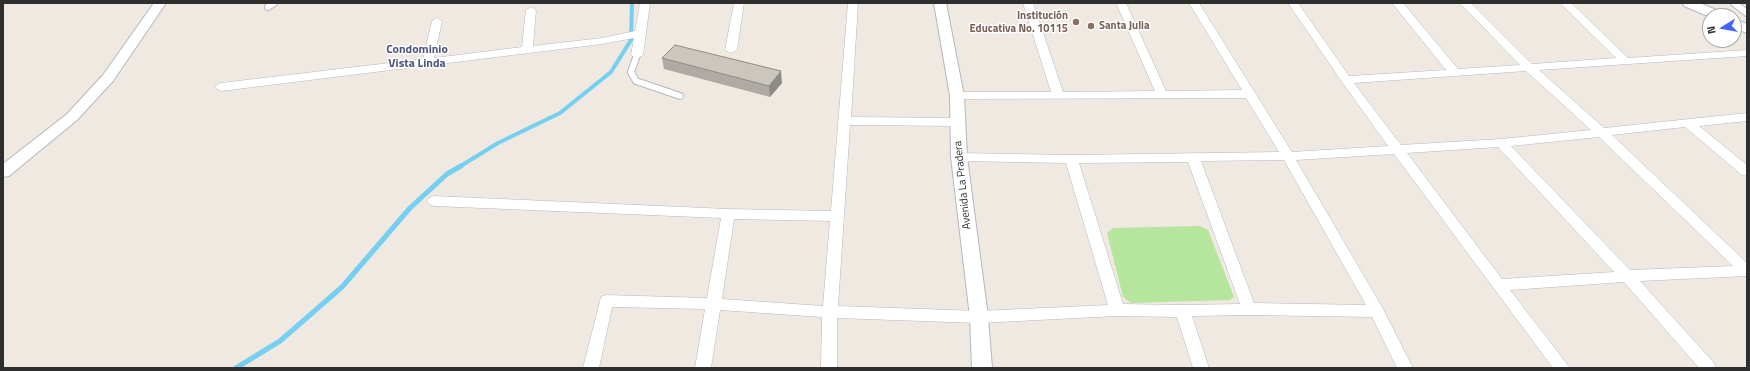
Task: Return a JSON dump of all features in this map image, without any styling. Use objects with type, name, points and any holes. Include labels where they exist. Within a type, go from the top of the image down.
[{"type":"street","points":[[3,172],[72,117],[88,100],[108,78],[160,3]]},
{"type":"street","points":[[637,55],[634,35],[645,3]]},
{"type":"street","points":[[731,50],[739,3]]},
{"type":"street","points":[[829,368],[830,312],[853,3]]},
{"type":"street","name":"Avenida La Pradera","points":[[940,3],[957,96],[958,157],[979,317],[982,368]]},
{"type":"street","points":[[1028,3],[1058,95]]},
{"type":"street","points":[[1121,3],[1162,94]]},
{"type":"street","points":[[1194,3],[1288,156],[1377,311],[1405,368]]},
{"type":"street","points":[[1293,3],[1346,80],[1498,285],[1562,368]]},
{"type":"street","points":[[1398,3],[1455,73]]},
{"type":"street","points":[[1466,3],[1528,67],[1601,132],[1747,271]]},
{"type":"street","points":[[1565,3],[1625,61]]},
{"type":"street","points":[[1689,3],[1702,9]]},
{"type":"street","points":[[527,50],[531,10]]},
{"type":"street","points":[[428,62],[437,21]]},
{"type":"street","points":[[221,87],[602,41],[634,35]]},
{"type":"street","points":[[1346,80],[1747,53]]},
{"type":"street","points":[[957,96],[1251,94]]},
{"type":"street","points":[[958,157],[1071,159],[1288,156],[1501,143],[1747,117]]},
{"type":"street","points":[[845,121],[957,122]]},
{"type":"street","points":[[1689,124],[1747,172]]},
{"type":"street","points":[[1501,143],[1627,276],[1708,368]]},
{"type":"street","points":[[1193,158],[1249,309]]},
{"type":"street","points":[[1071,159],[1117,310]]},
{"type":"street","points":[[434,201],[728,214],[837,216]]},
{"type":"street","points":[[704,368],[728,214]]},
{"type":"street","points":[[1498,285],[1627,276],[1747,271]]},
{"type":"street","points":[[590,368],[606,301],[714,304],[830,312],[979,317],[1117,310],[1183,311],[1249,309],[1377,311]]},
{"type":"street","points":[[1183,311],[1200,368]]},
{"type":"lane","points":[[268,7],[274,3]]},
{"type":"lane","points":[[1734,3],[1747,13]]},
{"type":"lane","points":[[637,55],[631,72],[636,81],[680,96]]},
{"type":"green space","points":[[1200,226],[1208,230],[1234,297],[1229,300],[1131,303],[1123,297],[1107,233],[1113,228]]},
{"type":"building","points":[[675,45],[781,71],[769,86],[662,58]]},
{"type":"waterway","points":[[459,167],[498,143],[560,113],[611,72],[631,40],[632,3]]},
{"type":"waterway","points":[[236,368],[280,341],[342,287],[410,208],[447,174],[461,166]]},
{"type":"place","name":"Institución Educativa No. 10115","points":[[1076,22]]},
{"type":"place","name":"Santa Julia","points":[[1091,26]]},
{"type":"district","name":"Condominio Vista Linda","points":[[417,57]]}]
